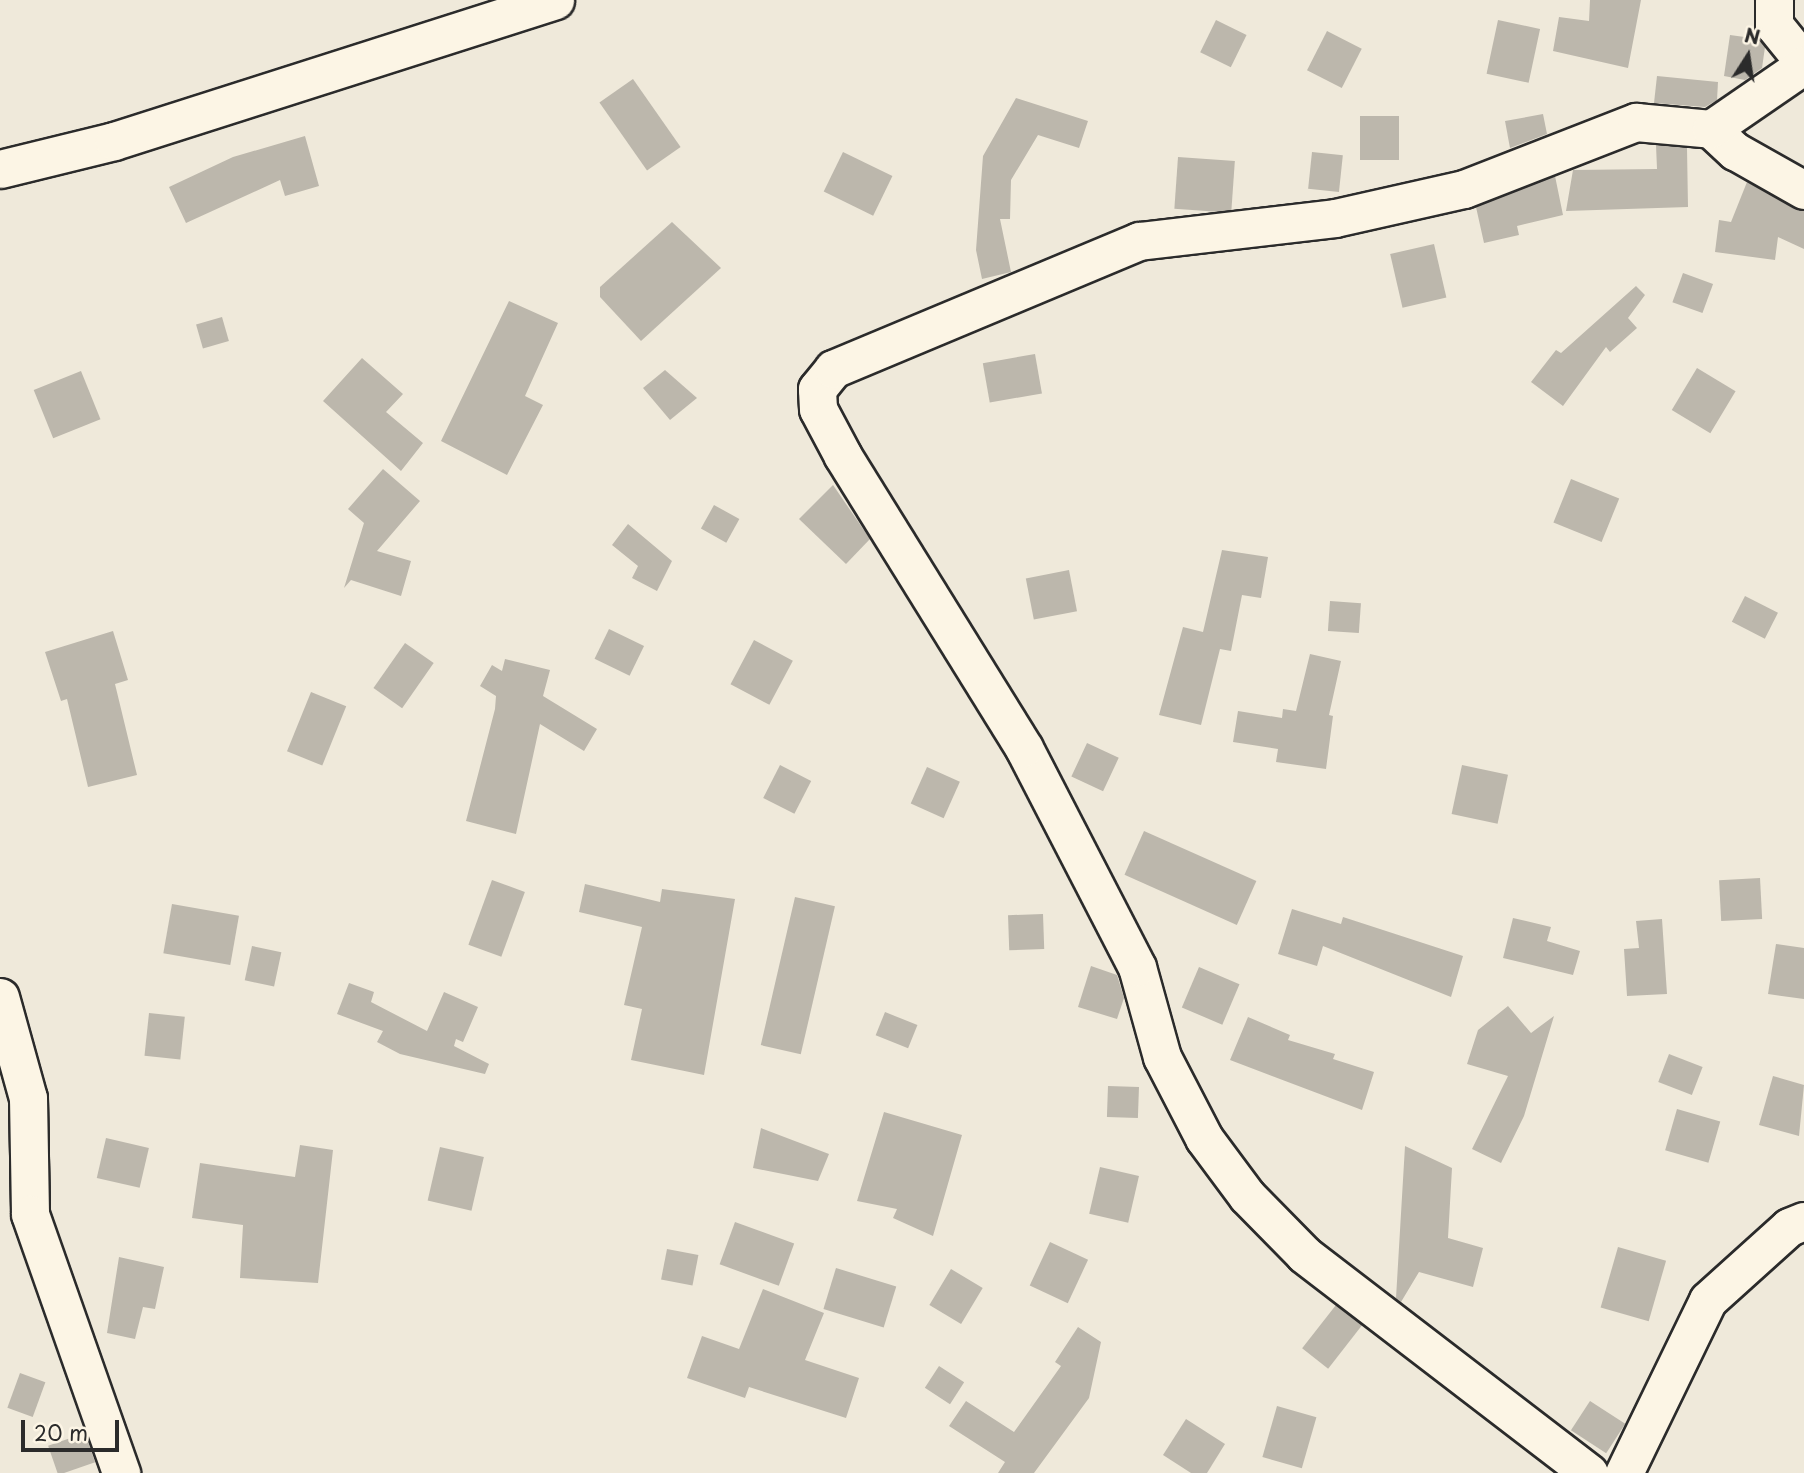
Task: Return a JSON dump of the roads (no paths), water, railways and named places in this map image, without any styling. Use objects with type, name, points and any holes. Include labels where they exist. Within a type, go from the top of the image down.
[{"type":"street","points":[[0,169],[114,141],[555,0]]},
{"type":"street","points":[[1712,129],[1804,63],[1774,26],[1774,0]]},
{"type":"street","points":[[1589,1473],[1304,1254],[1247,1196],[1204,1138],[1162,1056],[1137,967],[1024,748],[843,456],[817,409],[817,389],[833,369],[1139,241],[1335,218],[1465,189],[1636,122],[1712,129],[1735,151],[1804,190]]},
{"type":"street","points":[[2,1000],[28,1098],[30,1214],[121,1473]]},
{"type":"street","points":[[1624,1473],[1708,1300],[1789,1227],[1804,1222]]}]
